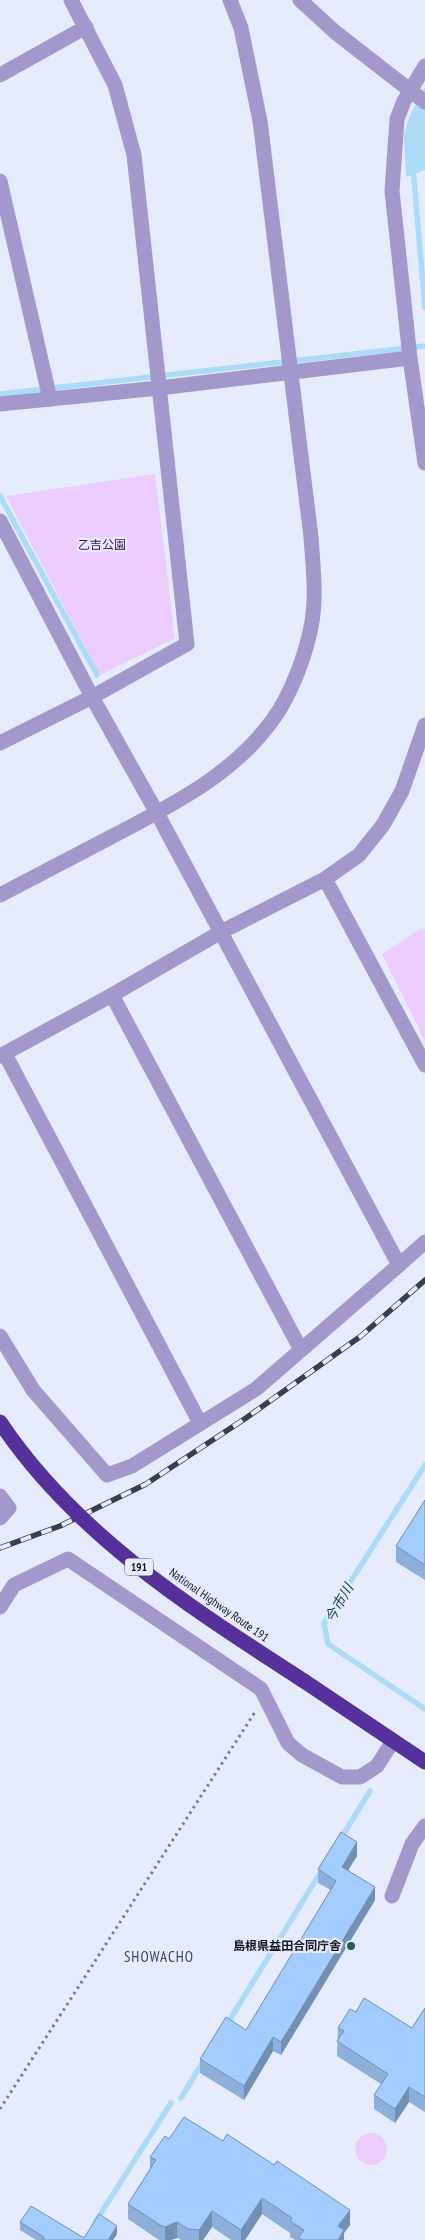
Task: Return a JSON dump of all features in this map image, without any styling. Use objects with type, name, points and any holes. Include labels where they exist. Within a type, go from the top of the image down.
[{"type":"highway","name":"National Highway Route 191","points":[[0,1422],[58,1494],[122,1554],[204,1616],[425,1762]]},
{"type":"street","points":[[0,743],[92,697],[187,644],[134,155],[115,85],[71,0]]},
{"type":"street","points":[[0,895],[157,813],[207,783],[242,755],[275,718],[298,671],[311,626],[314,589],[311,537],[260,122],[241,28],[230,0]]},
{"type":"street","points":[[300,0],[335,32],[418,97]]},
{"type":"street","points":[[0,75],[86,27]]},
{"type":"street","points":[[425,66],[418,97],[397,119],[392,191],[410,358],[425,463]]},
{"type":"street","points":[[0,181],[50,399]]},
{"type":"street","points":[[0,404],[159,388],[410,358]]},
{"type":"street","points":[[0,521],[92,697],[157,813],[399,1265]]},
{"type":"street","points":[[200,1423],[2,1055],[112,995],[221,932],[325,879],[358,855],[383,824],[402,791],[425,725]]},
{"type":"street","points":[[325,879],[425,1065]]},
{"type":"street","points":[[112,995],[301,1350]]},
{"type":"street","points":[[0,1336],[32,1390],[107,1476],[132,1466],[256,1389],[425,1242]]},
{"type":"street","points":[[0,1496],[9,1508],[0,1518]]},
{"type":"street","points":[[0,1607],[14,1585],[68,1559],[261,1689],[288,1743],[302,1756],[342,1777],[360,1777],[377,1766],[394,1741]]},
{"type":"street","points":[[392,1896],[412,1844],[425,1826]]},
{"type":"path","points":[[0,2109],[265,1696]]},
{"type":"green space","name":"乙吉公園","points":[[155,474],[175,638],[100,675],[6,496]]},
{"type":"green space","points":[[422,928],[425,930],[425,1041],[382,954]]},
{"type":"green space","points":[[371,2133],[377,2134],[382,2138],[386,2143],[386,2155],[382,2160],[377,2164],[371,2165],[365,2164],[360,2160],[356,2155],[355,2149],[356,2143],[360,2138],[365,2134]]},
{"type":"water","points":[[425,87],[425,170],[406,177],[404,135],[410,115]]},
{"type":"building","points":[[425,1500],[425,1565],[396,1546]]},
{"type":"building","points":[[341,1832],[357,1842],[342,1867],[375,1887],[281,2042],[273,2037],[244,2086],[200,2059],[226,2017],[246,2030],[336,1881],[318,1869]]},
{"type":"building","points":[[364,1998],[412,2028],[425,2008],[425,2097],[409,2087],[395,2109],[374,2095],[388,2074],[337,2041],[344,2031],[338,2028],[350,2009],[356,2012]]},
{"type":"building","points":[[184,2117],[223,2141],[227,2134],[274,2165],[277,2161],[350,2210],[338,2226],[344,2230],[338,2240],[303,2240],[298,2238],[304,2230],[290,2221],[292,2218],[262,2198],[241,2230],[212,2211],[199,2230],[188,2229],[177,2222],[165,2227],[128,2204],[156,2160],[150,2157],[165,2136],[169,2139]]},
{"type":"building","points":[[31,2206],[84,2238],[99,2214],[117,2226],[108,2240],[43,2240],[44,2237],[20,2222]]},
{"type":"waterway","name":"今市川","points":[[413,168],[425,308]]},
{"type":"waterway","points":[[0,394],[425,346]]},
{"type":"waterway","points":[[0,496],[97,675]]},
{"type":"waterway","name":"今市川","points":[[425,1465],[324,1623],[328,1644],[425,1709]]},
{"type":"waterway","points":[[340,1840],[370,1791]]},
{"type":"waterway","points":[[226,2026],[322,1870]]},
{"type":"waterway","points":[[181,2098],[202,2063]]},
{"type":"waterway","points":[[96,2221],[171,2103]]},
{"type":"railway","points":[[0,1548],[60,1526],[146,1484],[246,1418],[361,1336],[425,1280]]},
{"type":"place","name":"島根県益田合同庁舎","points":[[351,1946]]},
{"type":"district","name":"SHOWACHO","points":[[159,1957]]}]
